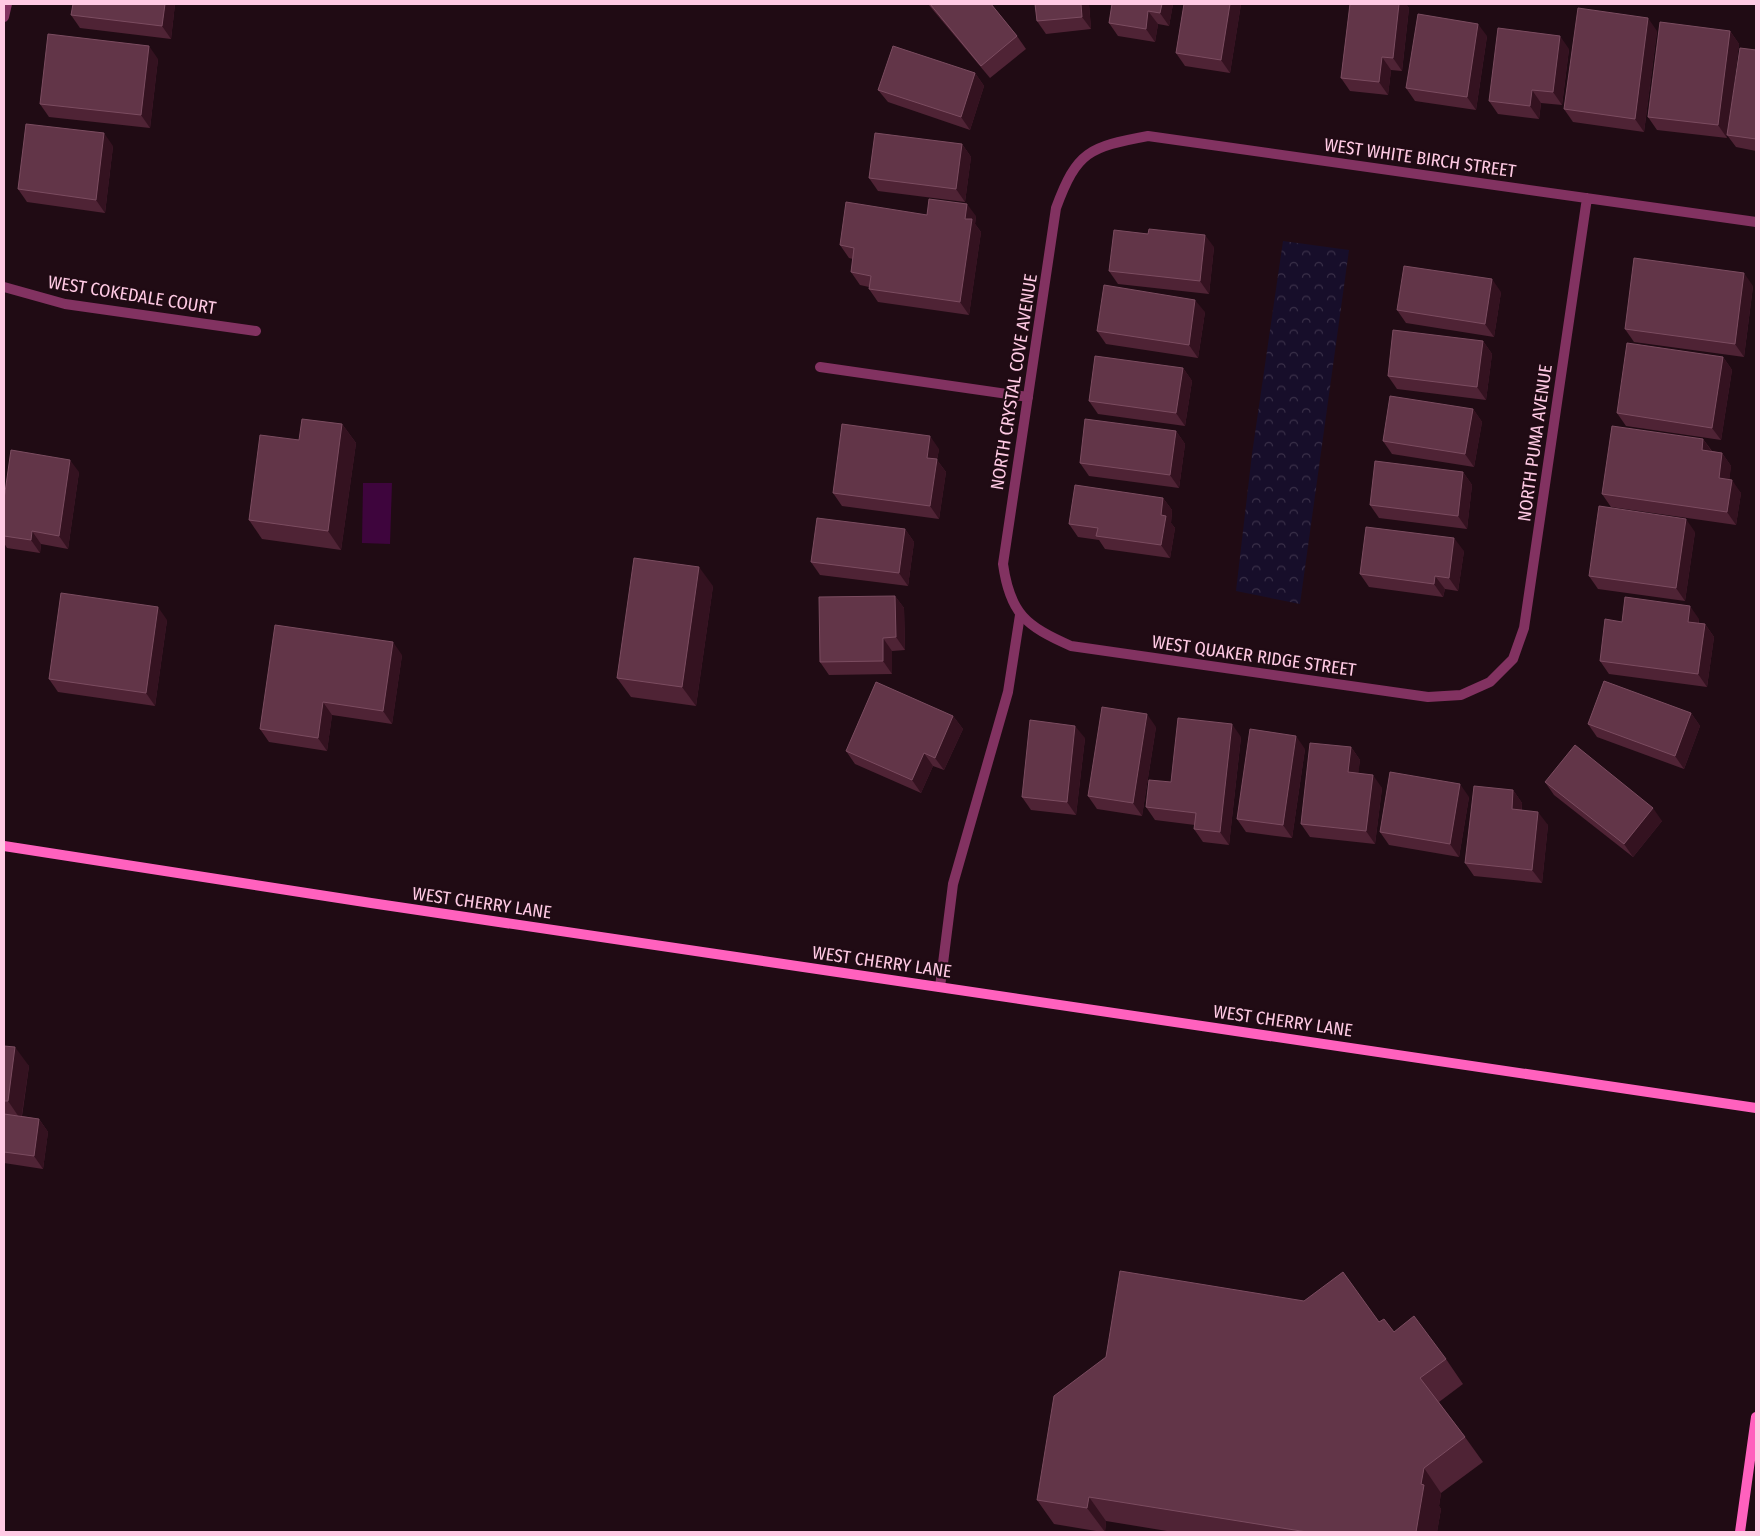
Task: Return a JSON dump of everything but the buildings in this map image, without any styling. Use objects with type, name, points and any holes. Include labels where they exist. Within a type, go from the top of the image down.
[{"type":"main road","name":"WEST CHERRY LANE","points":[[4,846],[1756,1108]]},
{"type":"main road","points":[[1740,1532],[1756,1417]]},
{"type":"street","points":[[4,17],[7,4]]},
{"type":"street","name":"WEST WHITE BIRCH STREET","points":[[1083,157],[1112,142],[1148,136],[1756,222]]},
{"type":"street","name":"NORTH CRYSTAL COVE AVENUE","points":[[1020,615],[1007,590],[1003,564],[1056,208],[1067,178],[1083,157]]},
{"type":"street","name":"NORTH PUMA AVENUE","points":[[1490,682],[1513,659],[1524,628],[1587,198]]},
{"type":"street","name":"WEST COKEDALE COURT","points":[[4,286],[65,304],[256,331]]},
{"type":"street","points":[[820,367],[1028,397]]},
{"type":"street","points":[[940,987],[953,884],[1008,692],[1020,615]]},
{"type":"street","name":"WEST QUAKER RIDGE STREET","points":[[1020,615],[1043,634],[1071,646],[1428,697],[1461,695],[1490,682]]},
{"type":"green space","points":[[1283,241],[1349,250],[1300,604],[1236,591],[1252,454]]},
{"type":"shaded area","points":[[363,483],[392,483],[390,544],[362,543]]}]
